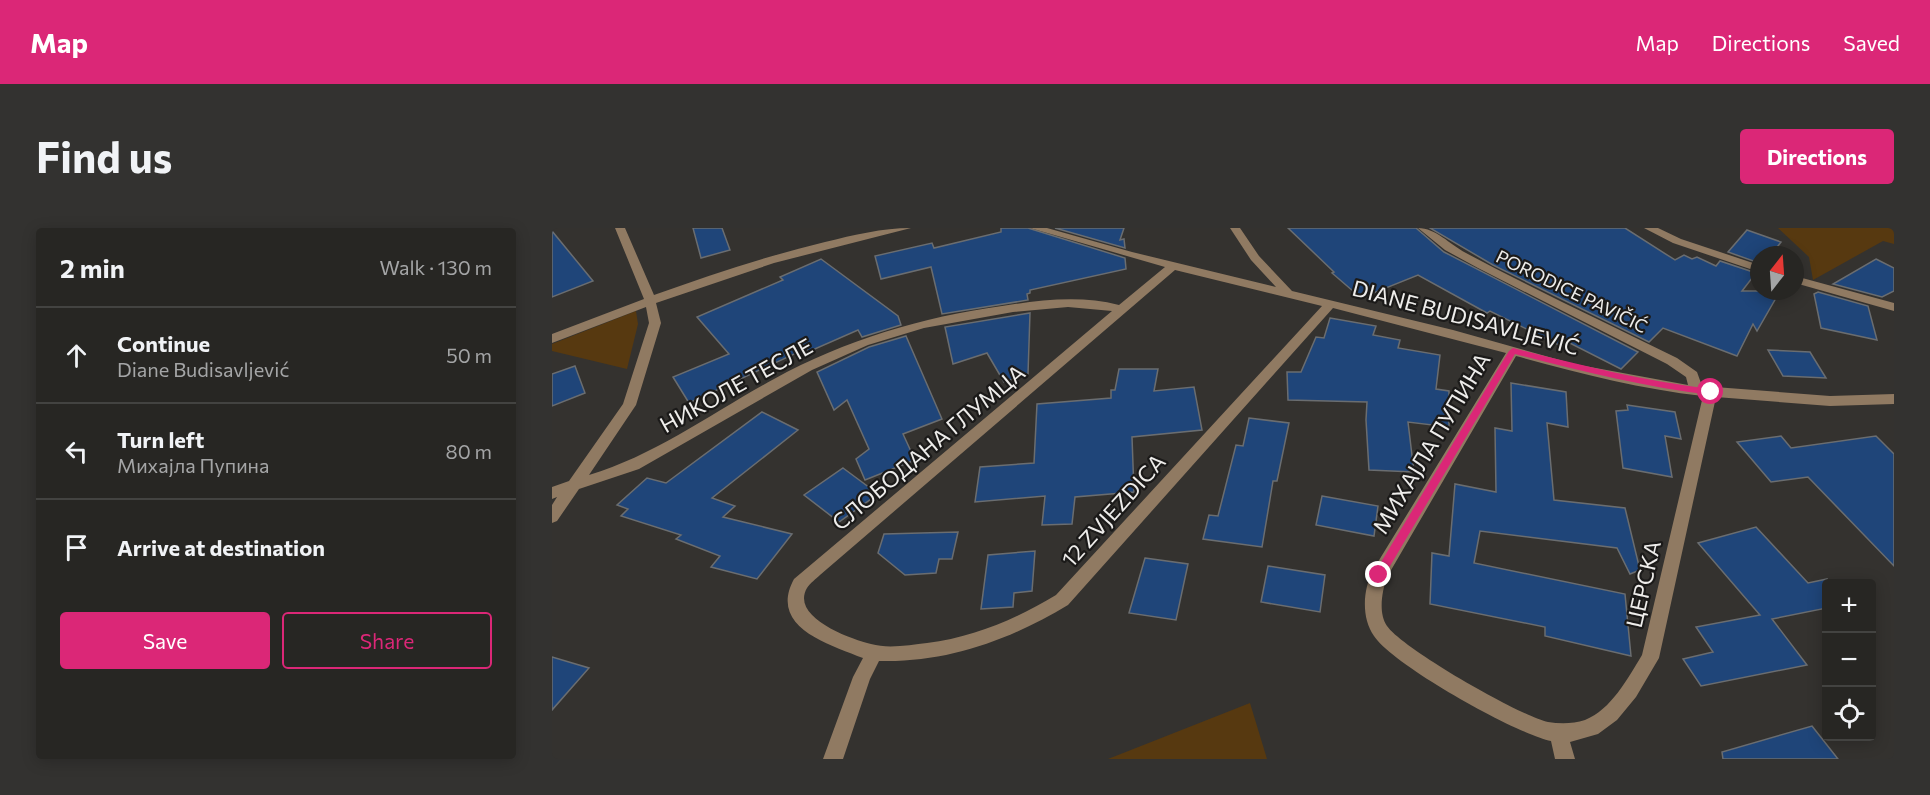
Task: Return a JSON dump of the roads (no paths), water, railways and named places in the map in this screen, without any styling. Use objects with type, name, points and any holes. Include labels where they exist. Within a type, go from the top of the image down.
[{"type":"street","points":[[552,517],[629,405],[655,323],[650,300],[620,228]]},
{"type":"street","points":[[552,339],[650,300],[790,254],[906,228]]},
{"type":"street","name":"DIANE BUDISAVLJEVIĆ","points":[[1035,228],[1173,266],[1331,303],[1584,370],[1665,387],[1830,401],[1892,401]]},
{"type":"street","points":[[1235,228],[1255,258],[1287,292]]},
{"type":"street","name":"PORODICE PAVIČIĆ","points":[[1423,228],[1449,248],[1482,266],[1672,361],[1692,375],[1703,391]]},
{"type":"street","points":[[1649,228],[1677,241],[1750,266]]},
{"type":"street","name":"СЛОБОДАНА ГЛУМЦА","points":[[874,653],[810,627],[799,615],[795,597],[799,585],[1173,266]]},
{"type":"street","points":[[1804,282],[1894,307]]},
{"type":"street","name":"НИКОЛЕ ТЕСЛЕ","points":[[552,493],[631,466],[668,448],[797,372],[838,353],[879,338],[935,322],[1050,304],[1090,303],[1122,310]]},
{"type":"street","name":"12 ZVJEZDICA","points":[[874,653],[907,652],[962,645],[1017,626],[1062,600],[1331,303]]},
{"type":"street","name":"МИХАЈЛА ПУПИНА","points":[[1513,351],[1379,575],[1374,589],[1373,605],[1380,632],[1409,656],[1563,750]]},
{"type":"street","name":"ЦЕРСКА","points":[[1563,750],[1594,736],[1621,711],[1635,690],[1650,658],[1703,391]]},
{"type":"street","points":[[834,759],[862,677],[874,653]]}]
